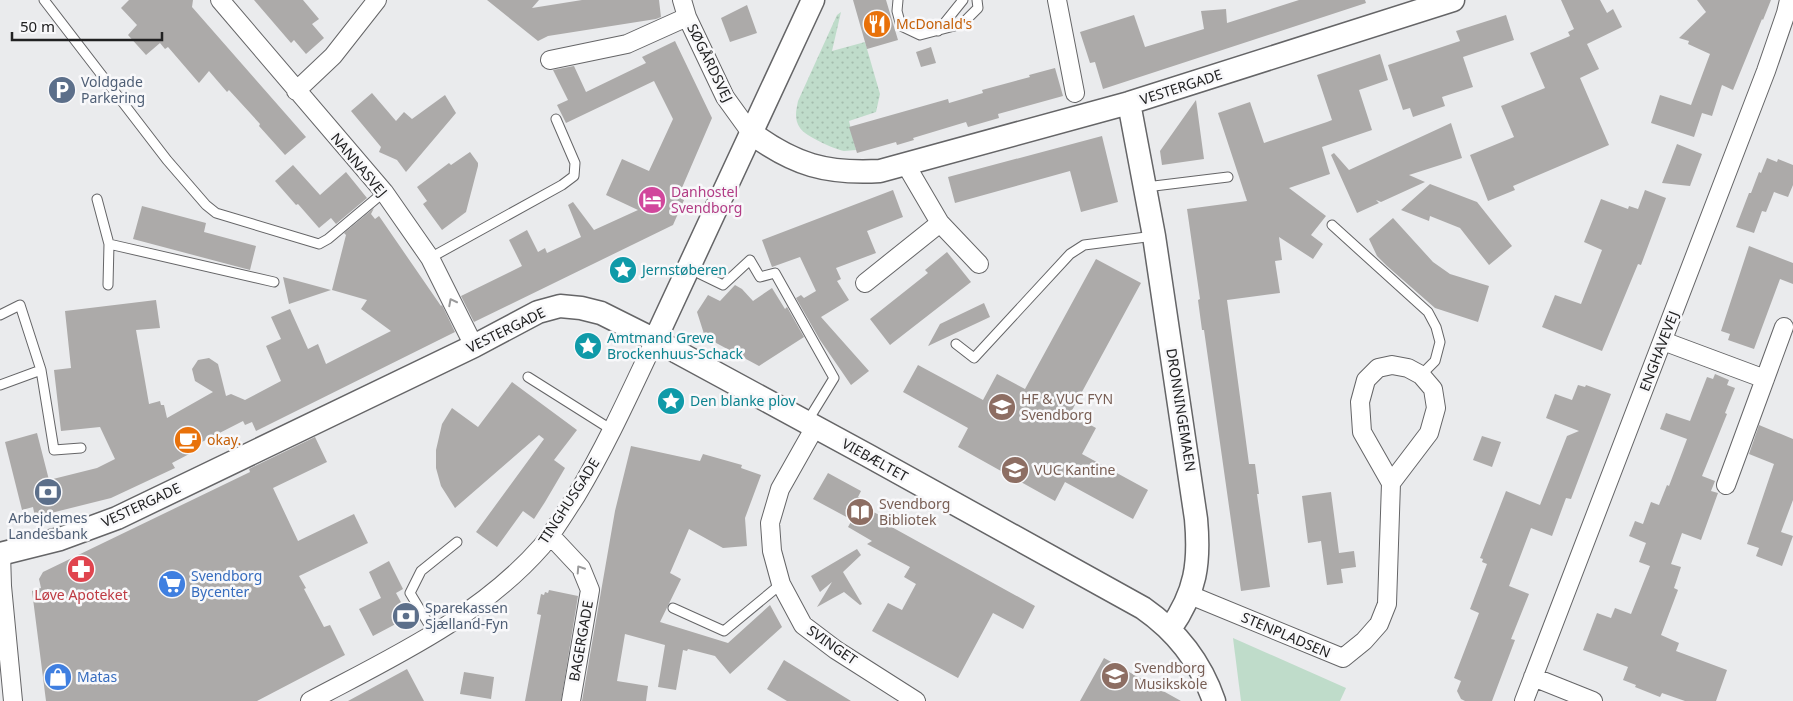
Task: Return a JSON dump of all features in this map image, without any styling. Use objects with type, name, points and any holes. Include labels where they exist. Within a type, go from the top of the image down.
[{"type":"street","name":"NANNASVEJ","points":[[220,0],[384,192],[430,258],[474,346]]},
{"type":"street","points":[[296,90],[333,56],[378,0]]},
{"type":"street","points":[[655,340],[813,0]]},
{"type":"street","points":[[1058,0],[1075,93]]},
{"type":"street","name":"VESTERGADE","points":[[751,133],[774,149],[798,161],[825,169],[861,172],[880,171],[1129,103],[1453,0]]},
{"type":"street","name":"ENGHAVEVEJ","points":[[1524,701],[1766,71],[1789,0]]},
{"type":"street","name":"SØGÅRDSVEJ","points":[[550,60],[627,44],[685,8],[724,97],[751,133]]},
{"type":"street","name":"DRONNINGEMAEN","points":[[1129,103],[1154,236],[1196,519],[1198,550],[1190,594],[1170,629]]},
{"type":"street","points":[[906,165],[940,223],[979,264]]},
{"type":"street","points":[[865,283],[940,223]]},
{"type":"street","name":"VESTERGADE","points":[[0,548],[60,539],[117,518],[474,346],[538,312],[560,306],[581,308],[601,313],[655,340]]},
{"type":"street","points":[[1726,485],[1784,327]]},
{"type":"street","name":"VIEBÆLTET","points":[[655,340],[1123,597],[1158,619],[1170,629]]},
{"type":"street","name":"TINGHUSGADE","points":[[310,701],[434,633],[484,599],[504,583],[530,557],[550,535],[583,484],[612,430],[655,340]]},
{"type":"street","points":[[1664,340],[1765,380]]},
{"type":"street","points":[[1392,365],[1408,368],[1422,375],[1433,389],[1436,408],[1430,433],[1391,483],[1362,432],[1360,402],[1366,380],[1378,368],[1392,365]]},
{"type":"street","name":"SVINGET","points":[[811,425],[780,489],[770,523],[772,551],[781,584],[803,625],[836,650],[916,701]]},
{"type":"street","name":"STENPLADSEN","points":[[1190,594],[1343,658],[1364,641],[1379,624],[1387,604],[1391,483]]},
{"type":"street","name":"BAGERGADE","points":[[550,535],[582,568],[590,590],[571,701]]},
{"type":"street","points":[[0,548],[5,678],[13,701]]},
{"type":"street","points":[[1170,629],[1200,669],[1214,701]]},
{"type":"street","points":[[1533,677],[1593,701]]},
{"type":"lane","points":[[44,0],[167,160],[206,205],[216,212],[319,244],[328,239],[384,192]]},
{"type":"lane","points":[[898,0],[897,11],[903,28],[920,35],[962,24],[978,8],[977,0]]},
{"type":"lane","points":[[938,31],[963,0]]},
{"type":"lane","points":[[430,258],[562,185],[574,176],[575,163],[556,119]]},
{"type":"lane","points":[[1146,187],[1228,177]]},
{"type":"lane","points":[[97,199],[109,244],[108,285]]},
{"type":"lane","points":[[1332,225],[1428,312],[1436,327],[1440,342],[1436,361],[1422,375]]},
{"type":"lane","points":[[956,344],[974,358],[1070,254],[1084,245],[1154,236]]},
{"type":"lane","points":[[109,244],[274,282]]},
{"type":"lane","points":[[688,268],[723,285],[750,260],[760,277],[775,273],[834,378],[811,425]]},
{"type":"lane","points":[[0,315],[20,305],[41,370],[54,450],[81,448]]},
{"type":"lane","points":[[0,384],[41,370]]},
{"type":"lane","points":[[528,377],[612,430]]},
{"type":"lane","points":[[434,633],[410,593],[421,572],[457,542]]},
{"type":"lane","points":[[673,608],[724,631],[781,584]]},
{"type":"green space","points":[[841,12],[832,51],[865,42],[880,94],[876,112],[849,121],[856,150],[844,151],[820,142],[808,135],[798,125],[796,115],[798,101],[837,15]]},
{"type":"green space","points":[[1233,638],[1346,688],[1340,701],[1241,701]]},
{"type":"building","points":[[129,0],[193,0],[192,7],[306,137],[285,155],[259,126],[260,124],[229,90],[227,92],[209,71],[199,83],[168,47],[165,49],[160,43],[146,55],[128,35],[137,25],[121,8]]},
{"type":"building","points":[[254,0],[303,0],[319,19],[312,24],[324,38],[306,54],[294,40],[291,43]]},
{"type":"building","points":[[487,0],[539,0],[532,8],[582,0],[659,0],[661,17],[548,36],[538,41]]},
{"type":"building","name":"McDonald's","points":[[853,0],[886,0],[898,40],[867,49]]},
{"type":"building","points":[[1299,0],[1365,0],[1366,3],[1103,89],[1095,62],[1090,63],[1080,32],[1134,15],[1145,47],[1204,29],[1201,11],[1226,9],[1227,23]]},
{"type":"building","points":[[1561,0],[1600,0],[1607,13],[1613,9],[1622,27],[1587,44],[1599,69],[1580,78],[1609,145],[1513,186],[1515,190],[1488,201],[1470,155],[1514,137],[1501,106],[1545,88],[1530,53],[1570,36],[1568,32],[1574,29]]},
{"type":"building","points":[[1697,0],[1771,0],[1733,90],[1722,85],[1712,116],[1702,113],[1694,137],[1651,123],[1660,95],[1691,105],[1710,54],[1688,44],[1689,41],[1679,38],[1706,12]]},
{"type":"building","points":[[747,5],[757,33],[730,42],[721,18]]},
{"type":"building","points":[[1506,15],[1514,40],[1463,57],[1473,87],[1442,97],[1445,106],[1413,117],[1410,108],[1403,110],[1388,65],[1460,41],[1456,31]]},
{"type":"building","points":[[675,41],[712,118],[678,197],[684,200],[673,225],[474,322],[461,296],[522,266],[509,240],[527,230],[538,252],[545,248],[547,253],[581,237],[568,205],[573,202],[594,230],[638,210],[606,195],[622,159],[649,171],[673,119],[654,81],[566,123],[557,105],[568,100],[553,70],[574,66],[586,92],[646,63],[642,57]]},
{"type":"building","points":[[931,47],[936,63],[921,67],[916,52]]},
{"type":"building","points":[[1380,54],[1388,80],[1359,90],[1372,130],[1322,147],[1330,174],[1289,188],[1326,216],[1311,235],[1323,244],[1313,259],[1279,237],[1282,260],[1275,261],[1280,293],[1227,300],[1249,464],[1255,464],[1259,494],[1257,494],[1270,587],[1241,591],[1204,330],[1202,330],[1198,300],[1200,299],[1187,209],[1247,201],[1218,113],[1250,102],[1264,143],[1327,122],[1332,120],[1317,75]]},
{"type":"building","points":[[1055,68],[1063,96],[998,114],[999,118],[968,127],[966,122],[913,138],[914,140],[897,145],[896,142],[857,153],[849,127],[948,99],[949,103],[983,93],[982,90]]},
{"type":"building","points":[[372,93],[396,121],[404,112],[412,119],[445,95],[456,113],[406,172],[397,160],[379,152],[381,147],[351,111]]},
{"type":"building","points":[[1196,100],[1204,159],[1162,165],[1160,151]]},
{"type":"building","points":[[1451,123],[1462,158],[1409,175],[1425,182],[1381,202],[1376,200],[1379,203],[1357,213],[1331,155],[1334,153],[1349,170]]},
{"type":"building","points":[[1102,136],[1118,202],[1081,212],[1070,171],[955,203],[948,177]]},
{"type":"building","points":[[1677,144],[1702,154],[1690,186],[1662,183]]},
{"type":"building","points":[[470,152],[478,166],[466,212],[442,230],[423,204],[427,201],[417,187],[449,163],[451,165]]},
{"type":"building","points":[[1767,158],[1777,162],[1778,159],[1793,165],[1793,185],[1788,197],[1774,192],[1766,212],[1762,211],[1754,233],[1736,227],[1749,193],[1751,193]]},
{"type":"building","points":[[293,165],[320,195],[346,172],[367,198],[336,224],[331,218],[319,228],[275,181]]},
{"type":"building","points":[[1430,184],[1477,202],[1512,246],[1489,265],[1460,228],[1430,216],[1429,221],[1401,210]]},
{"type":"building","points":[[893,190],[903,217],[867,231],[876,253],[836,268],[841,279],[837,281],[849,300],[821,317],[869,371],[851,385],[820,340],[796,298],[801,295],[804,298],[816,291],[800,257],[772,267],[762,240]]},
{"type":"building","points":[[1645,190],[1666,198],[1641,265],[1638,264],[1602,351],[1542,327],[1555,295],[1581,304],[1602,250],[1584,242],[1601,199],[1628,209],[1629,206],[1638,209]]},
{"type":"building","points":[[142,206],[206,223],[204,232],[256,246],[250,270],[133,239]]},
{"type":"building","points":[[374,208],[371,214],[375,219],[379,216],[442,305],[455,332],[256,431],[252,422],[245,425],[243,421],[194,446],[193,452],[172,463],[175,468],[111,498],[35,517],[33,507],[22,510],[5,442],[37,433],[49,480],[97,468],[115,459],[100,427],[61,431],[54,370],[71,368],[65,311],[156,300],[160,328],[136,330],[149,404],[160,401],[161,405],[164,405],[167,418],[213,392],[195,381],[192,369],[198,360],[209,358],[218,364],[226,396],[231,394],[245,400],[281,381],[266,346],[281,339],[271,317],[290,309],[308,349],[318,344],[326,364],[391,331],[361,309],[367,300],[332,290],[346,235],[344,233]]},
{"type":"building","points":[[1393,218],[1433,262],[1450,274],[1489,286],[1478,322],[1435,308],[1377,256],[1369,239]]},
{"type":"building","points":[[1749,246],[1793,263],[1793,284],[1780,279],[1754,349],[1728,340],[1730,334],[1721,331]]},
{"type":"building","points":[[947,252],[971,282],[890,345],[870,319],[928,273],[925,270]]},
{"type":"building","points":[[1096,259],[1141,283],[1070,414],[1096,428],[1082,454],[1148,490],[1133,519],[1065,482],[1055,501],[958,447],[968,428],[903,392],[918,365],[983,400],[997,374],[1025,389]]},
{"type":"building","points":[[283,277],[331,290],[289,304]]},
{"type":"building","points":[[735,285],[742,289],[753,301],[772,288],[785,309],[787,307],[804,337],[759,366],[705,337],[697,312],[708,295],[720,301]]},
{"type":"building","points":[[984,303],[990,317],[928,346],[940,324]]},
{"type":"building","points":[[1715,374],[1729,380],[1727,385],[1735,388],[1725,413],[1727,414],[1702,476],[1715,481],[1711,491],[1718,493],[1701,540],[1682,533],[1671,564],[1681,567],[1674,588],[1678,590],[1661,635],[1679,643],[1676,651],[1727,670],[1716,701],[1685,701],[1662,693],[1660,697],[1635,687],[1636,685],[1623,680],[1628,667],[1583,650],[1597,613],[1611,618],[1615,608],[1631,614],[1650,566],[1639,562],[1646,543],[1629,536],[1635,521],[1643,524],[1651,502],[1659,505],[1667,485],[1669,486],[1687,439],[1660,429],[1666,413],[1690,421],[1707,377],[1713,379]]},
{"type":"building","points":[[512,382],[577,430],[554,460],[565,468],[534,519],[523,511],[497,547],[476,532],[544,439],[539,435],[455,508],[441,486],[436,468],[436,450],[442,424],[452,408],[478,427]]},
{"type":"building","points":[[1578,385],[1585,387],[1586,385],[1611,394],[1571,499],[1566,498],[1552,536],[1531,528],[1509,586],[1529,594],[1511,639],[1515,640],[1492,701],[1465,701],[1461,699],[1457,691],[1461,681],[1454,678],[1479,613],[1470,609],[1487,564],[1482,562],[1483,559],[1480,558],[1506,491],[1540,505],[1567,436],[1579,431],[1546,418],[1555,394],[1572,400]]},
{"type":"building","points":[[1759,425],[1793,439],[1793,500],[1781,532],[1793,536],[1782,566],[1756,556],[1759,548],[1747,544],[1774,464],[1749,454]]},
{"type":"building","points":[[1482,436],[1501,442],[1492,467],[1473,460]]},
{"type":"building","name":"Svendborg Bycenter","points":[[315,437],[327,462],[273,488],[298,541],[354,514],[368,543],[299,576],[324,627],[330,625],[345,655],[257,701],[46,701],[32,591],[41,588],[39,579],[43,572],[250,472],[249,469]]},
{"type":"building","points":[[631,446],[700,461],[703,454],[742,465],[741,468],[761,475],[745,518],[747,546],[723,548],[689,529],[670,573],[681,579],[660,622],[728,643],[770,605],[782,627],[730,674],[715,656],[688,649],[687,651],[683,650],[676,690],[658,687],[665,645],[625,634],[617,681],[648,686],[646,701],[582,701],[615,511]]},
{"type":"building","points":[[828,473],[861,491],[858,497],[871,504],[868,509],[881,516],[879,520],[1035,606],[1023,629],[993,613],[958,678],[872,631],[888,603],[902,610],[916,584],[904,577],[910,567],[867,544],[872,541],[848,527],[852,520],[813,499]]},
{"type":"building","points":[[1331,492],[1339,553],[1354,551],[1356,567],[1341,569],[1343,583],[1327,585],[1321,541],[1308,543],[1302,496]]},
{"type":"building","points":[[857,549],[861,555],[843,572],[862,604],[860,605],[844,592],[817,607],[832,582],[820,592],[811,576]]},
{"type":"building","points":[[389,561],[403,589],[396,593],[409,617],[373,636],[359,609],[381,598],[369,572]]},
{"type":"building","points":[[549,590],[578,596],[561,701],[525,701],[541,615],[537,614],[541,594],[548,593]]},
{"type":"building","name":"Svendborg Musikskole","points":[[1104,658],[1181,701],[1080,701]]},
{"type":"building","points":[[784,660],[851,701],[787,701],[767,689]]},
{"type":"building","points":[[407,669],[424,701],[348,701]]},
{"type":"building","points":[[464,672],[494,677],[491,699],[460,694]]},
{"type":"place","name":"McDonald's","points":[[877,24]]},
{"type":"place","name":"Voldgade Parkering","points":[[62,90]]},
{"type":"place","name":"Danhostel Svendborg","points":[[652,200]]},
{"type":"place","name":"Jernstøberen","points":[[623,270]]},
{"type":"place","name":"Amtmand Greve Brockenhuus-Schack","points":[[588,346]]},
{"type":"place","name":"Den blanke plov","points":[[671,401]]},
{"type":"place","name":"HF & VUC FYN Svendborg","points":[[1002,407]]},
{"type":"place","name":"okay.","points":[[188,440]]},
{"type":"place","name":"VUC Kantine","points":[[1015,470]]},
{"type":"place","name":"Arbejdemes Landesbank","points":[[48,492]]},
{"type":"place","name":"Svendborg Bibliotek","points":[[860,512]]},
{"type":"place","name":"Løve Apoteket","points":[[81,569]]},
{"type":"place","name":"Svendborg Bycenter","points":[[172,584]]},
{"type":"place","name":"Sparekassen Sjælland-Fyn","points":[[406,616]]},
{"type":"place","name":"Svendborg Musikskole","points":[[1115,676]]},
{"type":"place","name":"Matas","points":[[58,677]]}]
